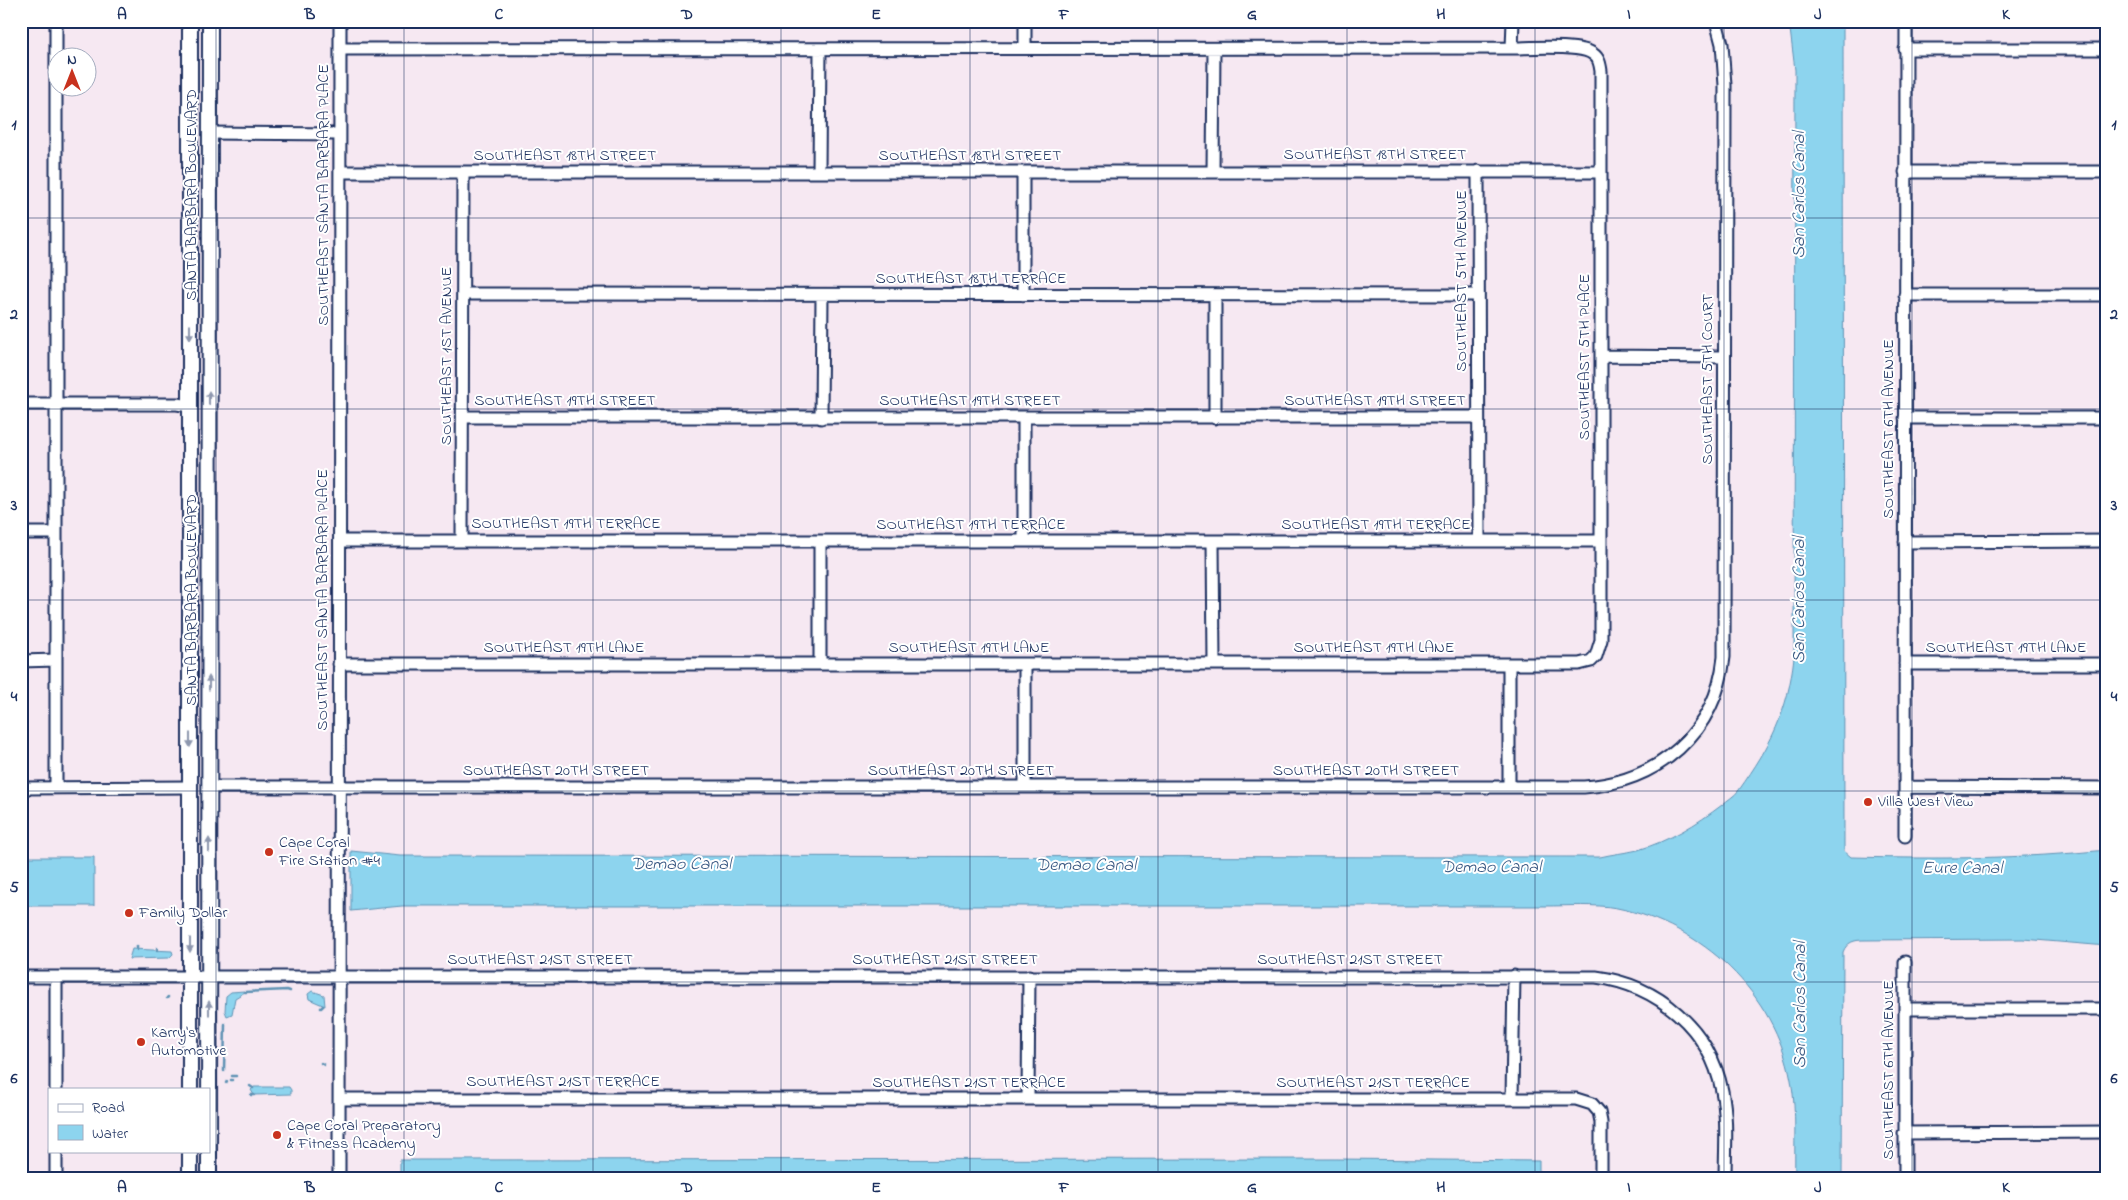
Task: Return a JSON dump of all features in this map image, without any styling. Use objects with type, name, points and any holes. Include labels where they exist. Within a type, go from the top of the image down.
[{"type":"main road","name":"SANTA BARBARA BOULEVARD","points":[[190,21],[190,1088]]},
{"type":"main road","points":[[198,21],[200,124],[209,133]]},
{"type":"main road","name":"SANTA BARBARA BOULEVARD","points":[[209,1088],[210,21]]},
{"type":"main road","points":[[190,406],[198,412],[200,423],[201,522],[203,539],[209,552]]},
{"type":"main road","points":[[190,1152],[190,1179]]},
{"type":"main road","name":"SANTA BARBARA BOULEVARD","points":[[209,1152],[209,1179]]},
{"type":"street","points":[[56,21],[56,788]]},
{"type":"street","name":"SOUTHEAST SANTA BARBARA PLACE","points":[[339,1179],[340,21]]},
{"type":"street","points":[[1024,48],[1025,21]]},
{"type":"street","points":[[340,49],[1512,48],[1513,21]]},
{"type":"street","name":"SOUTHEAST 5TH COURT","points":[[1695,731],[1703,720],[1716,693],[1724,657],[1725,85],[1722,44],[1716,21]]},
{"type":"street","name":"SOUTHEAST 6TH AVENUE","points":[[1905,836],[1906,21]]},
{"type":"street","name":"SOUTHEAST 5TH PLACE","points":[[1512,48],[1582,49],[1597,58],[1601,71],[1601,640],[1596,656]]},
{"type":"street","points":[[819,171],[820,49]]},
{"type":"street","points":[[1213,172],[1214,49]]},
{"type":"street","points":[[1906,49],[2107,50]]},
{"type":"street","points":[[209,133],[339,134]]},
{"type":"street","name":"SOUTHEAST 5TH AVENUE","points":[[1478,171],[1479,541]]},
{"type":"street","name":"SOUTHEAST 18TH STREET","points":[[340,172],[1601,172]]},
{"type":"street","name":"SOUTHEAST 1ST AVENUE","points":[[462,540],[463,172]]},
{"type":"street","points":[[1022,295],[1023,172]]},
{"type":"street","points":[[1905,172],[2107,172]]},
{"type":"street","name":"SOUTHEAST 18TH TERRACE","points":[[463,294],[1478,295]]},
{"type":"street","points":[[821,418],[822,295]]},
{"type":"street","points":[[1216,295],[1216,418]]},
{"type":"street","points":[[1905,295],[2107,295]]},
{"type":"street","points":[[1601,356],[1724,357]]},
{"type":"street","points":[[21,404],[177,404],[190,406]]},
{"type":"street","name":"SOUTHEAST 19TH STREET","points":[[463,417],[1478,417]]},
{"type":"street","points":[[1024,418],[1024,540]]},
{"type":"street","points":[[1905,418],[2107,418]]},
{"type":"street","points":[[21,533],[56,533]]},
{"type":"street","name":"SOUTHEAST 19TH TERRACE","points":[[340,541],[1601,541]]},
{"type":"street","points":[[820,541],[820,664]]},
{"type":"street","points":[[1213,541],[1214,664]]},
{"type":"street","points":[[1905,542],[2107,541]]},
{"type":"street","name":"SOUTHEAST 19TH LANE","points":[[339,664],[1577,665],[1591,661],[1596,656]]},
{"type":"street","points":[[21,660],[56,660]]},
{"type":"street","points":[[1024,787],[1025,664]]},
{"type":"street","points":[[1508,664],[1509,787]]},
{"type":"street","name":"SOUTHEAST 19TH LANE","points":[[1905,664],[2107,664]]},
{"type":"street","name":"SOUTHEAST 20TH STREET","points":[[209,787],[1584,787],[1620,782],[1656,766],[1674,753],[1695,731]]},
{"type":"street","points":[[21,788],[190,787]]},
{"type":"street","points":[[1905,787],[2107,788]]},
{"type":"street","name":"SOUTHEAST 6TH AVENUE","points":[[1905,962],[1905,1179]]},
{"type":"street","points":[[1028,1099],[1029,976]]},
{"type":"street","points":[[1512,1099],[1514,976]]},
{"type":"street","name":"SOUTHEAST 21ST STREET","points":[[21,977],[1596,977],[1618,981],[1654,995],[1686,1021],[1704,1043],[1721,1086],[1725,1117],[1725,1179]]},
{"type":"street","points":[[56,977],[56,1088]]},
{"type":"street","points":[[1905,1008],[2107,1009]]},
{"type":"street","name":"SOUTHEAST 21ST TERRACE","points":[[339,1099],[1582,1100],[1592,1104],[1599,1112],[1601,1122],[1601,1179]]},
{"type":"street","points":[[1904,1133],[2107,1132]]},
{"type":"street","points":[[56,1152],[56,1179]]},
{"type":"water","points":[[1789,21],[1843,21],[1844,851],[1851,857],[1947,858],[2011,857],[2107,850],[2107,946],[2023,939],[1860,940],[1851,942],[1847,946],[1843,952],[1842,1179],[1795,1179],[1795,1117],[1791,1080],[1782,1048],[1769,1019],[1751,992],[1730,968],[1705,947],[1678,930],[1648,917],[1617,908],[1600,906],[402,906],[351,911],[351,851],[400,856],[1600,857],[1638,850],[1672,837],[1693,825],[1739,790],[1760,758],[1769,743],[1782,711],[1794,657],[1795,70]]},
{"type":"water","points":[[21,857],[94,857],[94,906],[21,906]]},
{"type":"water","points":[[132,949],[172,951],[173,954],[169,958],[129,959]]},
{"type":"water","points":[[244,991],[235,998],[232,1014],[227,1016],[225,1011],[226,996],[231,992]]},
{"type":"water","points":[[312,991],[324,995],[325,1006],[309,999],[308,994]]},
{"type":"water","points":[[254,1087],[289,1087],[291,1094],[254,1095],[251,1090]]},
{"type":"water","points":[[1337,1159],[1539,1161],[1539,1179],[400,1179],[400,1160]]},
{"type":"waterway","points":[[245,992],[290,991]]},
{"type":"waterway","points":[[224,1071],[225,1024]]},
{"type":"place","name":"Villa West View","points":[[1868,802]]},
{"type":"place","name":"Cape Coral Fire Station #4","points":[[269,852]]},
{"type":"place","name":"Family Dollar","points":[[129,913]]},
{"type":"place","name":"Karry's Automotive","points":[[141,1042]]},
{"type":"place","name":"Cape Coral Preparatory & Fitness Academy","points":[[277,1135]]},
{"type":"water label","name":"San Carlos Canal","points":[[1800,195]]},
{"type":"water label","name":"San Carlos Canal","points":[[1800,600]]},
{"type":"water label","name":"Demao Canal","points":[[681,865]]},
{"type":"water label","name":"Demao Canal","points":[[1086,866]]},
{"type":"water label","name":"Demao Canal","points":[[1491,868]]},
{"type":"water label","name":"Eure Canal","points":[[1962,869]]},
{"type":"water label","name":"San Carlos Canal","points":[[1801,1005]]}]
